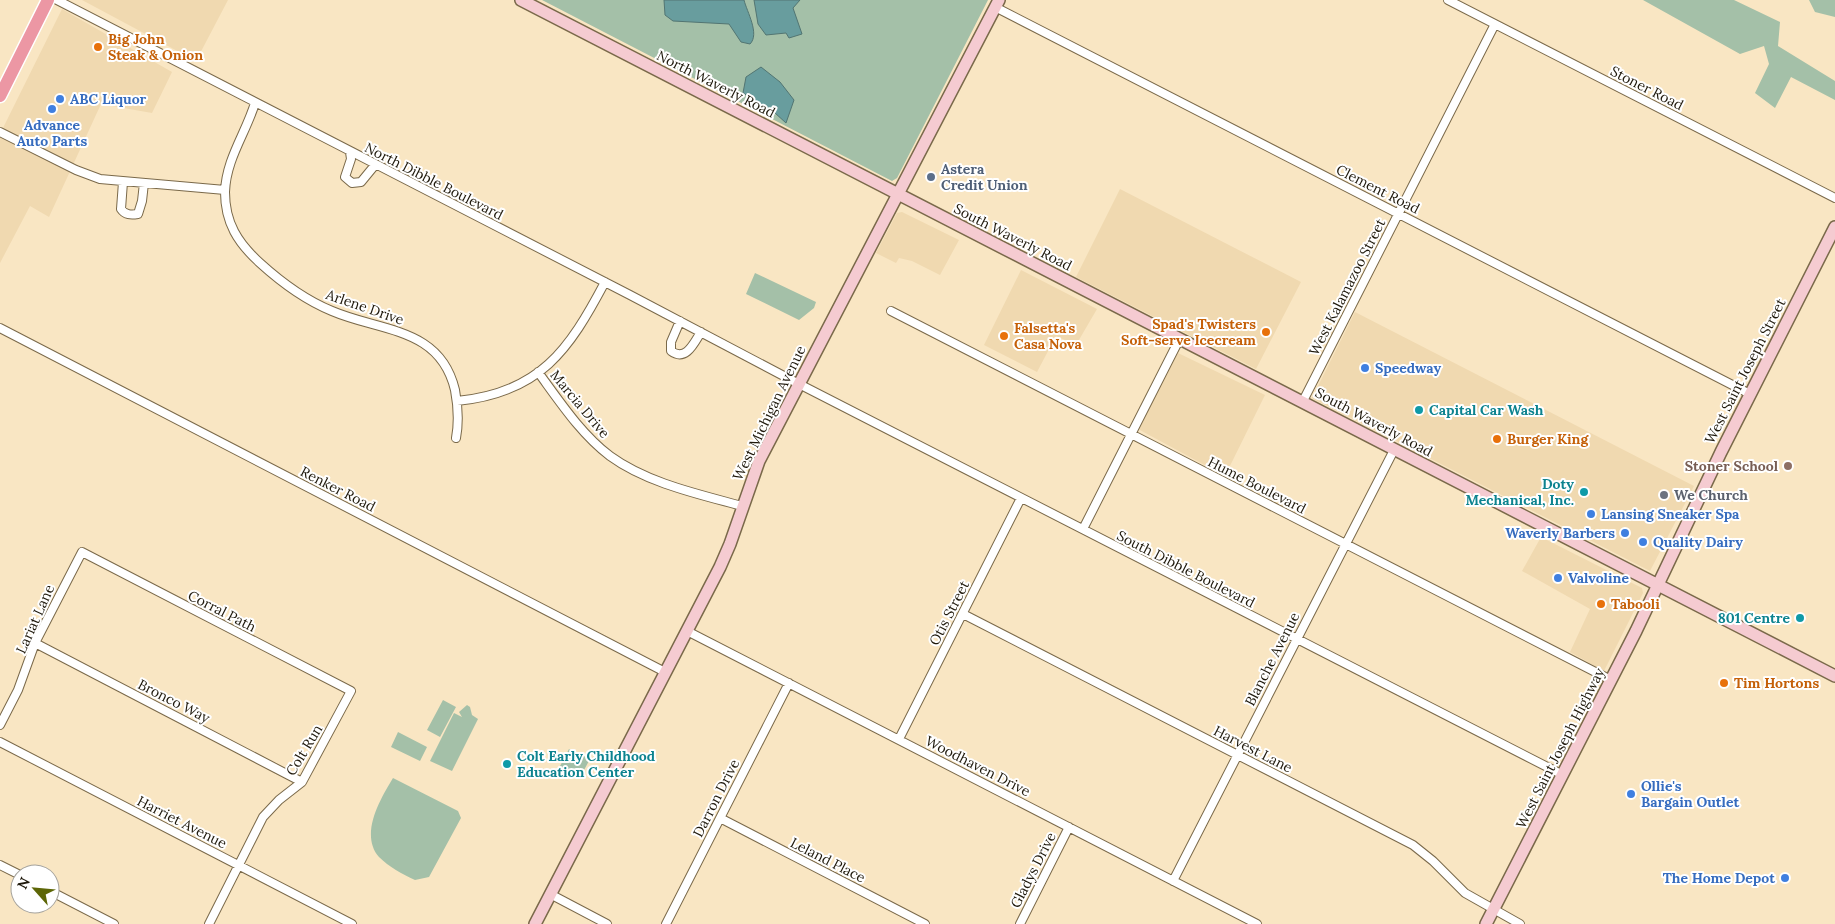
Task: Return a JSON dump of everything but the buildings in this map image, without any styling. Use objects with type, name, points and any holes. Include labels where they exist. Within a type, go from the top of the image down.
[{"type":"main road","points":[[0,96],[48,0]]},
{"type":"street","name":"North Dibble Boulevard","points":[[57,0],[799,384]]},
{"type":"street","name":"North Waverly Road","points":[[521,0],[897,195]]},
{"type":"street","name":"Stoner Road","points":[[1448,0],[1835,198]]},
{"type":"street","name":"West Michigan Avenue","points":[[535,924],[727,553],[759,461],[997,3]]},
{"type":"street","name":"Clement Road","points":[[997,3],[1398,214],[1750,394]]},
{"type":"street","name":"West Kalamazoo Street","points":[[1303,401],[1496,24]]},
{"type":"street","name":"Arlene Drive","points":[[255,103],[237,144],[225,190],[227,215],[230,227],[236,238],[253,257],[300,295],[356,320],[409,336],[430,347],[446,365],[452,379],[457,401],[456,438]]},
{"type":"street","points":[[0,132],[88,175],[122,182],[225,190]]},
{"type":"street","points":[[350,152],[351,159],[345,177],[352,183],[361,182],[375,165]]},
{"type":"street","points":[[122,182],[121,209],[124,213],[130,215],[138,214],[141,207],[144,183]]},
{"type":"street","name":"South Waverly Road","points":[[897,195],[1303,401],[1394,450],[1835,676]]},
{"type":"street","name":"West Saint Joseph Street","points":[[1658,585],[1750,394],[1835,227]]},
{"type":"street","points":[[457,401],[497,394],[538,372],[569,344],[605,282]]},
{"type":"street","name":"Hume Boulevard","points":[[891,311],[1611,680]]},
{"type":"street","points":[[680,321],[671,342],[674,353],[682,355],[687,353],[701,332]]},
{"type":"street","name":"Renker Road","points":[[0,328],[665,672]]},
{"type":"street","points":[[1082,529],[1180,340]]},
{"type":"street","name":"Marcia Drive","points":[[538,372],[586,434],[622,464],[657,480],[742,506]]},
{"type":"street","name":"South Dibble Boulevard","points":[[799,384],[1563,775]]},
{"type":"street","name":"Blanche Avenue","points":[[1173,881],[1394,450]]},
{"type":"street","name":"Otis Street","points":[[899,739],[1021,498]]},
{"type":"street","name":"Lariat Lane","points":[[0,725],[18,690],[35,643],[82,552]]},
{"type":"street","name":"Corral Path","points":[[82,552],[351,691]]},
{"type":"street","name":"West Saint Joseph Highway","points":[[1486,924],[1658,585]]},
{"type":"street","name":"Harvest Lane","points":[[963,614],[1413,844],[1465,893],[1520,924]]},
{"type":"street","name":"Woodhaven Drive","points":[[687,631],[1257,924]]},
{"type":"street","name":"Bronco Way","points":[[35,643],[302,782]]},
{"type":"street","name":"Darron Drive","points":[[666,924],[789,683]]},
{"type":"street","name":"Colt Run","points":[[209,924],[263,817],[279,800],[302,782],[351,691]]},
{"type":"street","name":"Harriet Avenue","points":[[0,742],[352,924]]},
{"type":"street","name":"Leland Place","points":[[720,818],[925,924]]},
{"type":"street","name":"Gladys Drive","points":[[1020,924],[1069,827]]},
{"type":"street","points":[[550,894],[607,924]]},
{"type":"street","points":[[60,896],[114,924]]},
{"type":"shaded area","points":[[82,0],[228,0],[196,61]]},
{"type":"shaded area","points":[[62,9],[172,72],[152,113],[101,104],[49,217],[30,206],[0,263],[0,134]]},
{"type":"shaded area","points":[[1120,189],[1301,282],[1256,369],[1076,277]]},
{"type":"shaded area","points":[[902,212],[959,240],[940,275],[912,261],[899,258],[896,263],[876,253],[897,213]]},
{"type":"shaded area","points":[[1021,270],[1097,309],[1076,345],[1056,336],[1037,372],[984,345]]},
{"type":"shaded area","points":[[1355,312],[1694,486],[1650,571],[1312,398]]},
{"type":"shaded area","points":[[1178,353],[1265,395],[1225,476],[1138,429]]},
{"type":"shaded area","points":[[1541,537],[1642,588],[1643,593],[1604,671],[1570,652],[1590,609],[1522,571]]},
{"type":"green space","points":[[542,0],[988,0],[897,178],[892,181]]},
{"type":"green space","points":[[1643,0],[1734,0],[1780,22],[1778,46],[1835,81],[1835,100],[1791,77],[1775,108],[1755,93],[1769,64],[1764,46],[1740,54]]},
{"type":"green space","points":[[1809,0],[1835,0],[1835,17],[1815,12]]},
{"type":"green space","points":[[755,273],[816,302],[814,308],[799,320],[746,294]]},
{"type":"green space","points":[[443,700],[456,707],[440,737],[427,730]]},
{"type":"green space","points":[[467,705],[470,707],[472,715],[478,719],[452,771],[430,761],[454,713],[462,717],[459,712]]},
{"type":"green space","points":[[398,732],[427,747],[420,761],[391,747]]},
{"type":"green space","points":[[569,749],[590,759],[583,772],[573,775],[559,768]]},
{"type":"green space","points":[[393,778],[458,811],[461,818],[429,877],[415,880],[405,875],[383,861],[373,848],[371,827],[374,816]]},
{"type":"water","points":[[664,0],[744,0],[752,23],[753,40],[750,44],[741,42],[729,24],[673,21],[665,15]]},
{"type":"water","points":[[754,0],[800,0],[793,8],[802,34],[789,38],[786,33],[766,35],[758,24]]},
{"type":"water","points":[[761,67],[780,82],[794,100],[786,123],[775,113],[743,93],[746,77]]},
{"type":"place","name":"Big John Steak & Onion","points":[[98,47]]},
{"type":"place","name":"ABC Liquor","points":[[60,99]]},
{"type":"place","name":"Advance Auto Parts","points":[[52,109]]},
{"type":"place","name":"Astera Credit Union","points":[[931,177]]},
{"type":"place","name":"Spad's Twisters Soft-serve Icecream","points":[[1266,332]]},
{"type":"place","name":"Falsetta's Casa Nova","points":[[1004,336]]},
{"type":"place","name":"Speedway","points":[[1365,368]]},
{"type":"place","name":"Capital Car Wash","points":[[1419,410]]},
{"type":"place","name":"Burger King","points":[[1497,439]]},
{"type":"place","name":"Stoner School","points":[[1788,466]]},
{"type":"place","name":"Doty Mechanical, Inc.","points":[[1584,492]]},
{"type":"place","name":"We Church","points":[[1664,495]]},
{"type":"place","name":"Lansing Sneaker Spa","points":[[1591,514]]},
{"type":"place","name":"Waverly Barbers","points":[[1625,533]]},
{"type":"place","name":"Quality Dairy","points":[[1643,542]]},
{"type":"place","name":"Valvoline","points":[[1558,578]]},
{"type":"place","name":"Tabooli","points":[[1601,604]]},
{"type":"place","name":"801 Centre","points":[[1800,618]]},
{"type":"place","name":"Tim Hortons","points":[[1724,683]]},
{"type":"place","name":"Colt Early Childhood Education Center","points":[[507,764]]},
{"type":"place","name":"Ollie's Bargain Outlet","points":[[1631,794]]},
{"type":"place","name":"The Home Depot","points":[[1785,878]]}]
